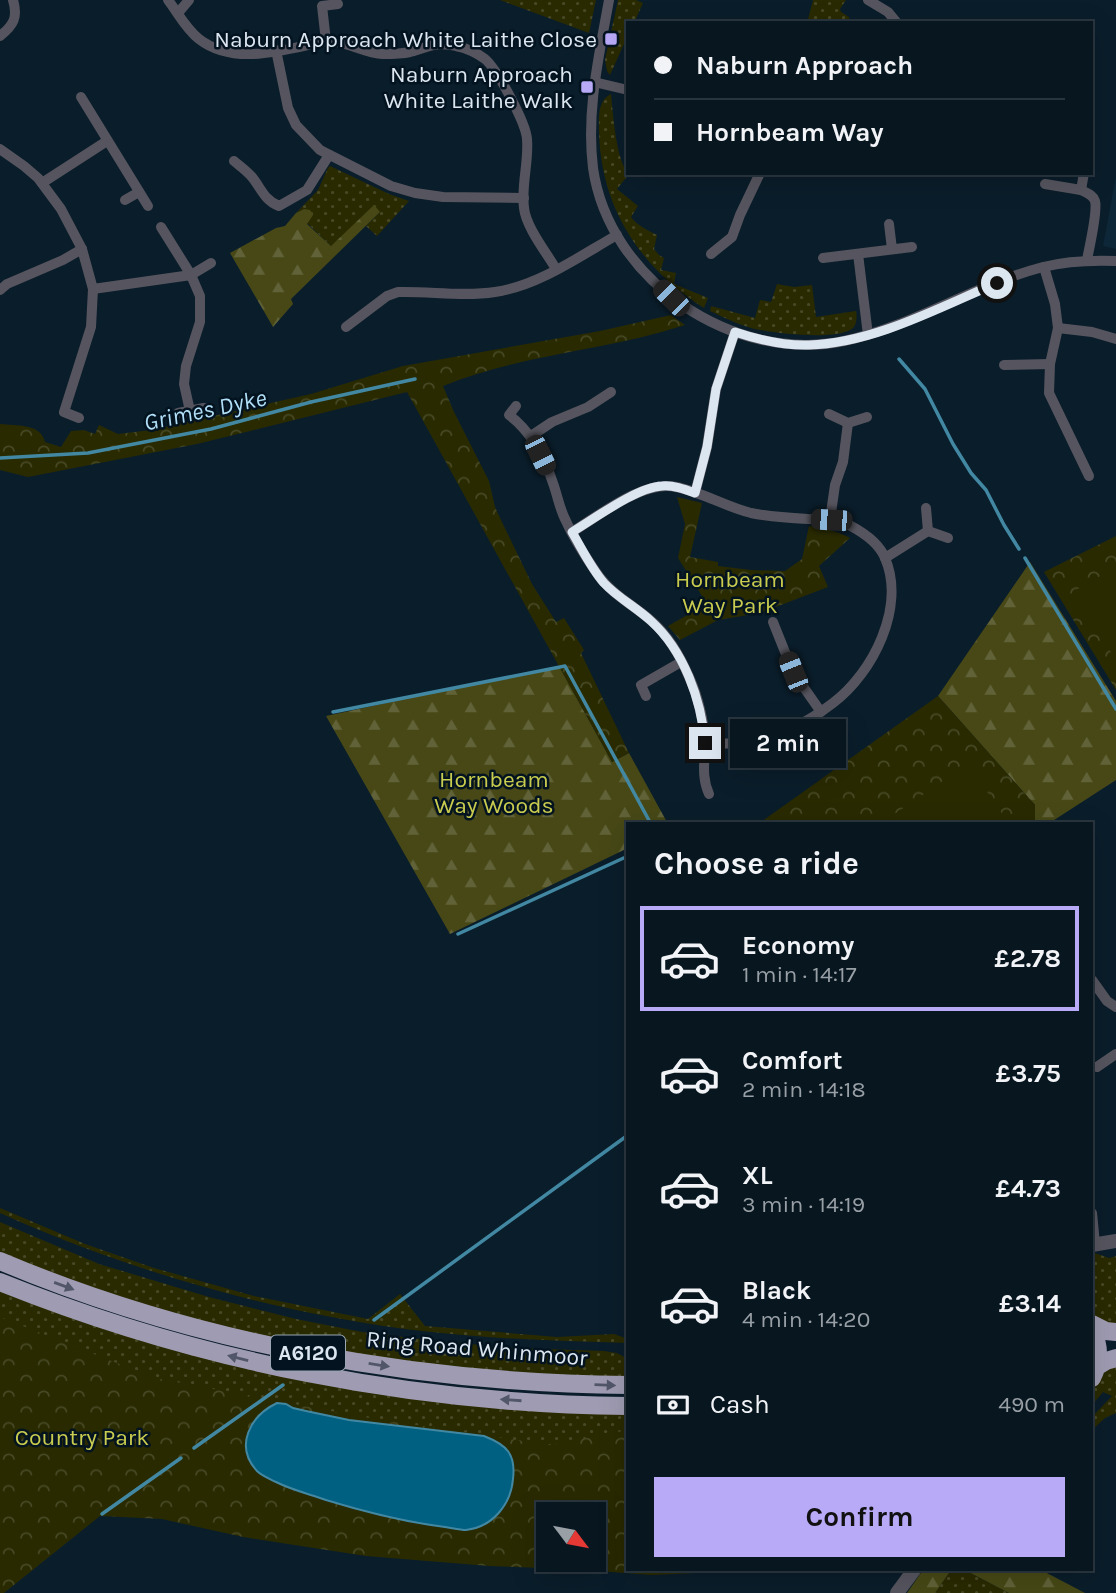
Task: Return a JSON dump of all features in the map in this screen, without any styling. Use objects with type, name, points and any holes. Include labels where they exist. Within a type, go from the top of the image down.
[{"type":"highway","name":"Ring Road Whinmoor","points":[[0,1261],[113,1303],[183,1324],[300,1352],[462,1376],[626,1385]]},
{"type":"highway","name":"Ring Road Whinmoor","points":[[0,1282],[140,1332],[306,1373],[454,1395],[626,1406]]},
{"type":"highway","points":[[1093,1324],[1106,1331],[1116,1332]]},
{"type":"highway","points":[[1093,1332],[1098,1345],[1094,1373]]},
{"type":"highway","points":[[1094,1373],[1106,1361],[1116,1358]]},
{"type":"street","points":[[0,36],[13,22],[16,10],[13,0]]},
{"type":"street","points":[[168,0],[200,40],[235,54],[253,54],[326,41],[379,54],[411,52],[439,44],[456,46],[485,59],[520,104],[527,133],[524,209],[527,221],[556,269]]},
{"type":"street","points":[[178,13],[189,0]]},
{"type":"street","points":[[609,0],[594,82],[590,124],[594,169],[605,211],[639,267],[671,298],[703,318],[763,341],[809,345],[842,341],[868,335],[1044,267],[1087,260],[1116,261]]},
{"type":"street","points":[[868,0],[888,12],[895,21]]},
{"type":"street","points":[[326,41],[322,6],[338,4]]},
{"type":"street","points":[[276,50],[288,108],[296,125],[320,150],[391,186],[415,193],[443,197],[524,198]]},
{"type":"street","points":[[594,82],[626,90]]},
{"type":"street","points":[[81,97],[148,206]]},
{"type":"street","points":[[42,183],[107,141]]},
{"type":"street","points":[[0,149],[42,183],[61,209],[82,249],[93,289],[92,327],[62,417],[79,418]]},
{"type":"street","points":[[234,161],[251,176],[266,198],[279,206],[307,190],[329,155]]},
{"type":"street","points":[[711,254],[732,237],[759,175]]},
{"type":"street","points":[[1082,190],[1084,175]]},
{"type":"street","points":[[1045,184],[1082,190],[1095,202],[1087,260]]},
{"type":"street","points":[[125,200],[139,192]]},
{"type":"street","points":[[889,224],[892,249]]},
{"type":"street","points":[[161,227],[191,275],[200,296],[200,322],[186,366],[184,412],[204,408]]},
{"type":"street","points":[[346,327],[387,296],[398,292],[471,294],[521,287],[617,234]]},
{"type":"street","points":[[823,258],[912,247]]},
{"type":"street","points":[[0,289],[82,249]]},
{"type":"street","points":[[858,254],[868,335]]},
{"type":"street","points":[[93,289],[191,275],[211,263]]},
{"type":"street","points":[[1044,267],[1055,304],[1058,328],[1050,364],[1049,393],[1088,476]]},
{"type":"street","points":[[1058,328],[1092,332],[1116,339]]},
{"type":"street","points":[[695,493],[707,447],[716,389],[735,332]]},
{"type":"street","points":[[1004,365],[1050,364]]},
{"type":"street","points":[[531,436],[552,422],[588,407],[611,391]]},
{"type":"street","points":[[516,406],[509,415],[531,436],[550,474],[562,513],[597,575],[668,638],[690,679],[704,731],[703,771],[709,794]]},
{"type":"street","points":[[829,414],[848,423],[867,417]]},
{"type":"street","points":[[831,520],[832,499],[843,462],[848,423]]},
{"type":"street","points":[[572,532],[636,494],[663,485],[677,487],[766,516],[843,522],[869,537],[878,546],[885,558],[890,585],[889,615],[877,651],[849,689],[821,712],[789,729],[754,742],[705,743]]},
{"type":"street","points":[[926,508],[928,531]]},
{"type":"street","points":[[885,558],[928,531]]},
{"type":"street","points":[[928,531],[948,538]]},
{"type":"street","points":[[773,622],[793,672],[821,712]]},
{"type":"street","points":[[646,696],[641,685],[681,662]]},
{"type":"street","points":[[1093,981],[1107,1001],[1116,1007]]},
{"type":"street","points":[[1097,1067],[1116,1054]]},
{"type":"street","points":[[1093,1245],[1116,1241]]},
{"type":"street","points":[[897,1593],[913,1571]]},
{"type":"shaded area","points":[[1116,176],[1116,249],[1103,246]]},
{"type":"green space","points":[[500,0],[596,0],[589,33]]},
{"type":"green space","points":[[618,0],[636,0],[643,3],[635,21],[626,21],[626,39],[610,75],[605,60]]},
{"type":"green space","points":[[813,0],[846,0],[840,9],[849,17],[849,21],[808,21]]},
{"type":"green space","points":[[611,94],[618,148],[628,175],[617,189],[638,206],[631,217],[643,228],[657,235],[654,249],[664,258],[661,270],[676,273],[674,284],[708,298],[704,308],[661,274],[629,234],[616,211],[607,186],[599,132],[601,105]]},
{"type":"green space","points":[[330,166],[409,201],[377,236],[366,226],[380,212],[331,246],[307,223],[304,209],[296,213],[318,190]]},
{"type":"green space","points":[[374,205],[380,212],[291,299],[293,304],[273,327],[230,253],[276,228],[285,226],[296,213],[304,209],[310,210],[313,215],[307,224],[331,246]]},
{"type":"green space","points":[[777,284],[794,287],[812,285],[816,317],[856,311],[854,327],[847,332],[835,334],[788,334],[751,328],[710,311],[711,306],[755,318],[760,300],[771,302]]},
{"type":"green space","name":"Grimes Dyke","points":[[671,315],[685,325],[625,341],[533,359],[472,375],[443,386],[489,481],[495,507],[532,584],[556,622],[564,618],[584,650],[581,653],[629,753],[612,762],[407,392],[197,444],[28,477],[0,470],[0,424],[33,428],[39,431],[45,442],[61,447],[71,431],[84,430],[95,434],[99,425],[118,434],[151,430],[311,394],[403,366],[600,331]]},
{"type":"green space","name":"Hornbeam Way Park","points":[[677,497],[702,503],[690,557],[718,562],[718,566],[785,571],[802,559],[809,526],[850,538],[819,566],[828,587],[760,613],[718,620],[680,640],[668,626],[696,610],[701,610],[707,604],[678,558],[685,524]]},
{"type":"green space","points":[[1116,536],[1116,690],[1044,572]]},
{"type":"green space","points":[[1030,562],[1116,701],[1116,780],[1051,822],[1034,822],[1035,805],[938,696]]},
{"type":"green space","points":[[1116,567],[1116,661],[1076,590]]},
{"type":"green space","name":"Hornbeam Way Woods","points":[[559,666],[612,762],[629,753],[667,822],[626,822],[626,849],[450,934],[326,716]]},
{"type":"green space","points":[[938,696],[1035,805],[1034,822],[761,822]]},
{"type":"green space","points":[[968,764],[1008,822],[883,822]]},
{"type":"green space","points":[[0,1208],[85,1244],[154,1268],[254,1296],[368,1319],[400,1294],[425,1326],[557,1337],[614,1334],[626,1338],[626,1343],[448,1334],[315,1314],[207,1288],[154,1272],[101,1254],[0,1213]]},
{"type":"green space","points":[[0,1222],[99,1264],[209,1297],[296,1319],[362,1332],[444,1342],[617,1353],[626,1358],[626,1378],[589,1378],[410,1364],[244,1333],[121,1298],[0,1254]]},
{"type":"green space","points":[[1093,1254],[1109,1258],[1116,1256],[1116,1324],[1093,1317]]},
{"type":"green space","points":[[0,1289],[199,1354],[626,1412],[626,1455],[517,1493],[0,1332]]},
{"type":"green space","name":"Country Park","points":[[0,1317],[155,1378],[357,1416],[550,1445],[626,1430],[626,1571],[706,1571],[652,1575],[606,1572],[606,1502],[536,1502],[536,1568],[366,1556],[243,1537],[162,1519],[100,1516],[4,1593],[0,1593]]},
{"type":"green space","points":[[1116,1365],[1116,1413],[1105,1418],[1093,1429],[1093,1416],[1112,1396],[1103,1392],[1093,1404],[1093,1391],[1105,1373]]},
{"type":"green space","points":[[922,1571],[950,1571],[935,1593],[907,1593]]},
{"type":"green space","points":[[950,1571],[967,1571],[1009,1593],[935,1593]]},
{"type":"green space","points":[[967,1571],[1043,1571],[1085,1593],[1009,1593]]},
{"type":"water","points":[[277,1403],[349,1420],[484,1436],[499,1443],[511,1457],[514,1470],[509,1497],[492,1519],[476,1528],[464,1530],[385,1516],[288,1487],[259,1473],[247,1452],[248,1432],[259,1416]]},
{"type":"waterway","points":[[899,359],[925,389],[953,444],[971,473],[986,490],[1019,549]]},
{"type":"waterway","name":"Grimes Dyke","points":[[0,458],[88,453],[211,429],[311,402],[415,379]]},
{"type":"waterway","points":[[1025,558],[1116,709]]},
{"type":"waterway","points":[[333,712],[565,666],[650,822]]},
{"type":"waterway","points":[[458,934],[626,857]]},
{"type":"waterway","points":[[374,1320],[626,1136]]},
{"type":"waterway","points":[[194,1448],[283,1385]]},
{"type":"waterway","points":[[102,1514],[181,1458]]},
{"type":"place","name":"Naburn Approach White Laithe Close","points":[[611,39]]},
{"type":"place","name":"Naburn Approach White Laithe Walk","points":[[587,87]]},
{"type":"route","points":[[705,743],[690,679],[668,638],[648,618],[604,583],[572,532],[651,487],[663,485],[695,493],[707,447],[716,389],[735,332],[763,341],[786,344],[809,345],[842,341],[883,330],[997,283]]}]
